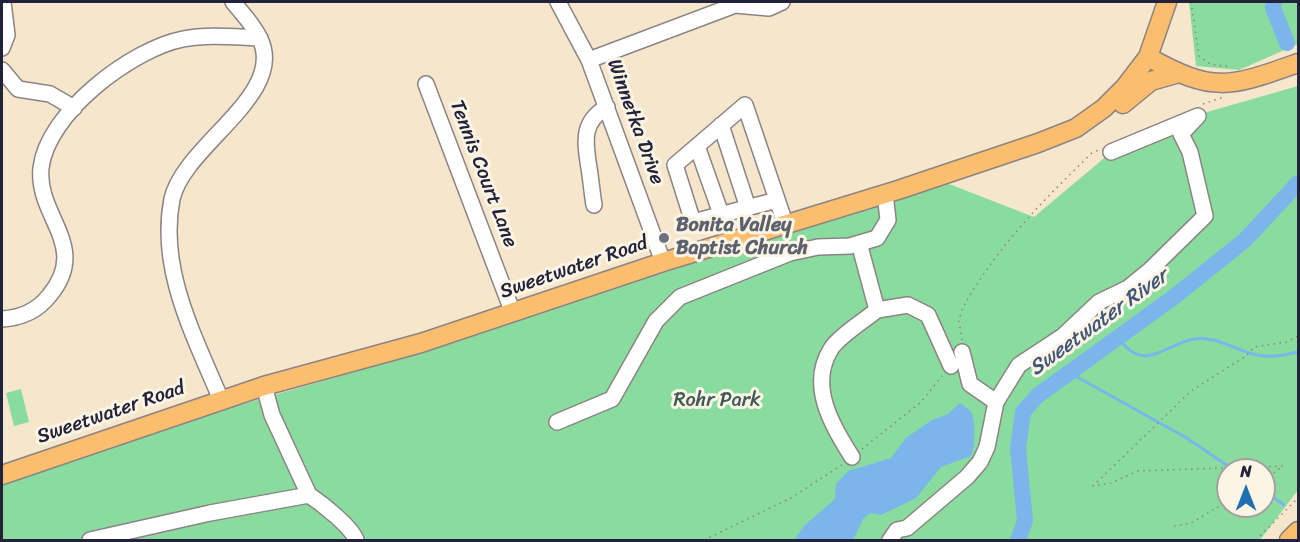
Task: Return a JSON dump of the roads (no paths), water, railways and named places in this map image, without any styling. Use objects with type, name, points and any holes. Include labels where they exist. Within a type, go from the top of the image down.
[{"type":"main road","name":"Sweetwater Road","points":[[2,474],[264,386],[421,343],[663,262],[1038,143],[1076,128],[1104,108],[1125,87],[1148,57],[1167,2]]},
{"type":"main road","points":[[1148,57],[1204,83],[1226,85],[1299,63]]},
{"type":"main road","points":[[1038,143],[1051,147],[1091,130],[1151,81],[1179,73]]},
{"type":"main road","points":[[1289,540],[1299,531]]},
{"type":"street","points":[[2,48],[7,35],[3,2]]},
{"type":"street","points":[[221,400],[180,300],[171,262],[171,212],[173,197],[182,173],[255,90],[264,73],[265,54],[260,38],[233,2]]},
{"type":"street","name":"Winnetka Drive","points":[[558,2],[589,60],[663,262]]},
{"type":"street","points":[[589,60],[735,5],[769,9],[782,2]]},
{"type":"street","points":[[2,319],[21,316],[38,307],[51,294],[60,278],[64,259],[63,241],[44,198],[41,171],[48,142],[74,108],[110,76],[163,45],[195,37],[260,38]]},
{"type":"street","points":[[2,70],[18,89],[50,94],[74,108]]},
{"type":"street","name":"Tennis Court Lane","points":[[426,84],[513,313]]},
{"type":"street","points":[[777,200],[693,222],[675,165],[745,105],[777,200],[785,224]]},
{"type":"street","points":[[594,206],[586,155],[585,131],[596,113],[606,107]]},
{"type":"street","points":[[890,540],[897,530],[907,528],[967,477],[980,462],[987,447],[996,402],[1019,366],[1063,336],[1099,302],[1128,288],[1150,270],[1204,216],[1190,152],[1181,134],[1198,116],[1107,150]]},
{"type":"street","points":[[721,125],[748,208]]},
{"type":"street","points":[[697,146],[721,214]]},
{"type":"street","points":[[557,422],[612,399],[656,321],[680,297],[790,253],[818,247],[850,246],[877,237],[888,220],[885,193]]},
{"type":"street","points":[[859,243],[877,310]]},
{"type":"street","points":[[852,457],[830,422],[820,377],[831,348],[877,310],[908,305],[928,315],[951,366]]},
{"type":"street","points":[[962,352],[970,384],[996,402]]},
{"type":"street","points":[[264,386],[272,415],[309,495],[333,512],[356,540]]},
{"type":"street","points":[[90,540],[210,513],[309,495]]},
{"type":"water","points":[[960,403],[973,416],[974,434],[971,456],[941,467],[916,498],[881,515],[870,513],[863,519],[853,540],[794,540],[804,526],[835,499],[836,484],[848,471],[891,458],[906,438],[932,420],[948,414]]},
{"type":"waterway","name":"Sweetwater River","points":[[1274,2],[1273,8],[1287,43]]},
{"type":"waterway","name":"Sweetwater River","points":[[1018,540],[1025,521],[1018,448],[1023,412],[1037,396],[1174,297],[1245,240],[1298,183]]},
{"type":"waterway","points":[[1119,338],[1128,349],[1146,356],[1202,338],[1262,356],[1298,352]]},
{"type":"waterway","points":[[1070,373],[1185,437],[1216,458]]},
{"type":"waterway","points":[[1276,499],[1284,505]]},
{"type":"place","name":"Bonita Valley Baptist Church","points":[[664,238]]},
{"type":"park label","name":"Rohr Park","points":[[717,401]]}]
